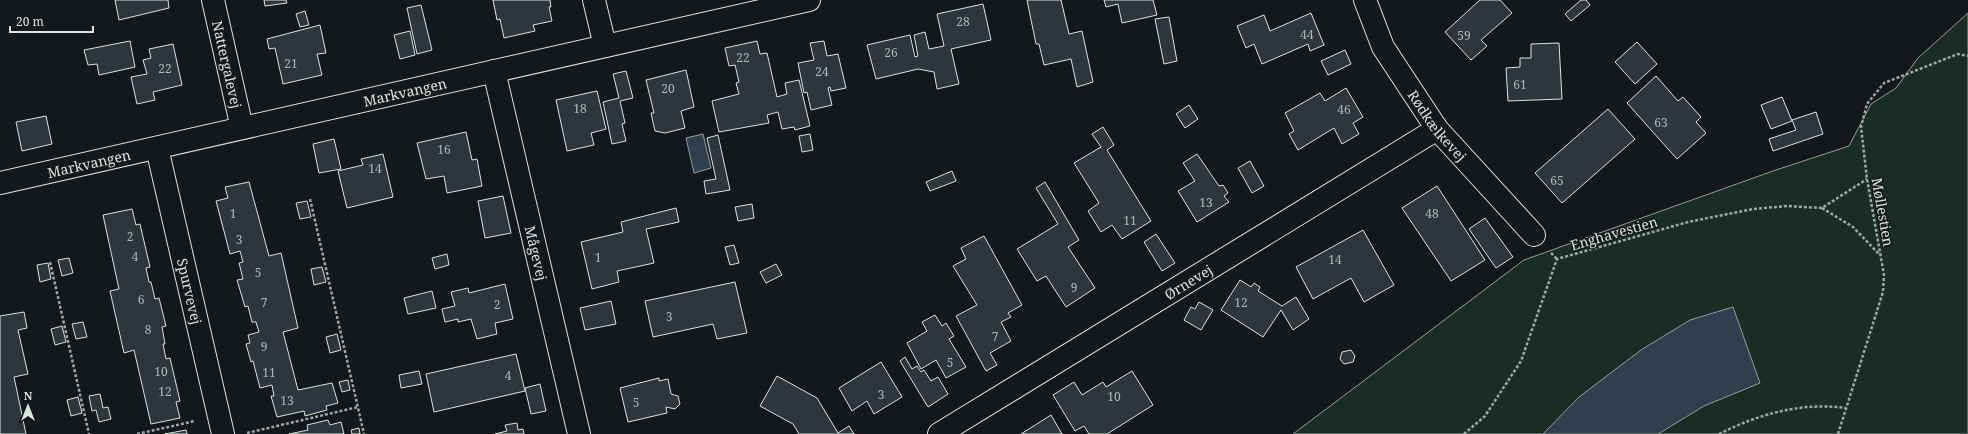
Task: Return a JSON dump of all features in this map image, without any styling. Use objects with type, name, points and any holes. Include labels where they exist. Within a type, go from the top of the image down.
[{"type":"street","name":"Nattergalevej","points":[[213,0],[242,128]]},
{"type":"street","points":[[594,0],[605,46]]},
{"type":"street","name":"Markvangen","points":[[0,184],[809,0]]},
{"type":"street","name":"Rødkælkevej","points":[[1365,0],[1383,47],[1437,129],[1534,235]]},
{"type":"street","name":"Mågevej","points":[[494,72],[578,434]]},
{"type":"street","name":"Ørnevej","points":[[939,434],[1437,129]]},
{"type":"street","name":"Spurvevej","points":[[157,148],[221,425]]},
{"type":"path","name":"Møllestien","points":[[1838,434],[1883,292],[1884,275],[1867,179],[1861,127],[1867,104],[1884,83],[1958,54],[1968,56]]},
{"type":"path","points":[[1867,179],[1822,208],[1853,227],[1881,256]]},
{"type":"path","points":[[310,199],[364,434]]},
{"type":"path","name":"Enghavestien","points":[[1464,434],[1485,416],[1521,361],[1557,260],[1688,222],[1753,209],[1787,206],[1822,208]]},
{"type":"path","points":[[50,262],[89,434]]},
{"type":"path","points":[[1718,434],[1747,420],[1798,408],[1832,406],[1846,408]]},
{"type":"path","points":[[243,434],[358,408]]},
{"type":"path","points":[[137,434],[221,425]]},
{"type":"green space","points":[[1968,13],[1968,434],[1293,434],[1524,260],[1773,171],[1849,146],[1871,104],[1896,88],[1918,58]]},
{"type":"water","points":[[703,134],[711,168],[694,173],[686,138]]},
{"type":"water","points":[[1733,307],[1760,383],[1704,406],[1658,434],[1543,434],[1579,397],[1641,350],[1690,320]]},
{"type":"building","points":[[115,0],[168,0],[169,8],[119,20]]},
{"type":"building","points":[[264,0],[286,0],[287,3],[265,6]]},
{"type":"building","points":[[493,0],[550,0],[551,7],[549,7],[552,21],[533,25],[535,31],[504,38],[500,19],[497,20]]},
{"type":"building","points":[[1027,0],[1061,0],[1069,34],[1082,31],[1093,82],[1077,87],[1071,59],[1044,65],[1039,44],[1036,44]]},
{"type":"building","points":[[1104,0],[1153,0],[1157,15],[1122,23],[1118,4],[1106,7]]},
{"type":"building","points":[[1480,0],[1500,0],[1512,13],[1481,40],[1487,46],[1471,60],[1445,32]]},
{"type":"building","points":[[1581,0],[1586,0],[1590,5],[1571,21],[1565,14]]},
{"type":"building","points":[[983,4],[991,40],[951,49],[959,84],[937,89],[934,72],[918,69],[876,79],[867,45],[910,35],[915,57],[918,56],[914,35],[925,32],[929,49],[944,46],[937,14]]},
{"type":"building","points":[[421,5],[432,50],[417,54],[407,8]]},
{"type":"building","points":[[305,11],[309,25],[300,27],[296,14]]},
{"type":"building","points":[[1311,13],[1324,45],[1310,51],[1308,44],[1262,64],[1254,44],[1246,48],[1237,26],[1264,15],[1270,31]]},
{"type":"building","points":[[1169,17],[1177,61],[1164,64],[1155,19]]},
{"type":"building","points":[[320,25],[326,53],[317,54],[322,75],[283,84],[275,48],[269,49],[267,39]]},
{"type":"building","points":[[410,31],[415,55],[400,59],[394,35]]},
{"type":"building","points":[[130,41],[135,67],[99,75],[97,64],[88,65],[84,50]]},
{"type":"building","points":[[757,41],[760,54],[767,53],[777,97],[787,94],[785,83],[799,80],[810,126],[795,130],[794,127],[782,129],[778,112],[767,115],[769,123],[719,132],[712,101],[739,94],[736,83],[739,82],[735,65],[729,66],[725,48]]},
{"type":"building","points":[[824,41],[827,56],[838,54],[846,88],[831,91],[830,87],[828,88],[832,105],[811,110],[807,92],[804,93],[798,63],[814,60],[810,43]]},
{"type":"building","points":[[1637,42],[1657,64],[1635,84],[1615,62]]},
{"type":"building","points":[[1559,43],[1562,99],[1508,101],[1506,68],[1520,67],[1520,58],[1531,58],[1531,44]]},
{"type":"building","points":[[173,44],[182,85],[153,92],[155,100],[137,104],[131,77],[147,74],[143,60],[151,58],[149,49]]},
{"type":"building","points":[[1345,50],[1351,64],[1328,75],[1321,61]]},
{"type":"building","points":[[686,70],[694,107],[681,111],[685,128],[665,133],[655,131],[651,113],[654,113],[646,80]]},
{"type":"building","points":[[626,71],[633,98],[620,101],[625,123],[622,124],[626,141],[612,144],[603,102],[619,98],[613,74]]},
{"type":"building","points":[[1656,76],[1678,101],[1683,97],[1701,117],[1696,122],[1706,133],[1677,159],[1627,103]]},
{"type":"building","points":[[1346,88],[1363,117],[1353,123],[1359,134],[1342,144],[1334,128],[1298,150],[1289,134],[1294,131],[1285,113],[1320,93],[1325,101]]},
{"type":"building","points":[[597,91],[606,129],[591,133],[594,145],[567,151],[556,100]]},
{"type":"building","points":[[1782,97],[1792,121],[1771,129],[1761,105]]},
{"type":"building","points":[[1189,105],[1198,119],[1185,128],[1176,114]]},
{"type":"building","points":[[1608,109],[1635,139],[1562,203],[1535,173]]},
{"type":"building","points":[[1816,112],[1823,134],[1773,151],[1769,139],[1796,130],[1792,120]]},
{"type":"building","points":[[46,116],[52,144],[22,151],[16,122]]},
{"type":"building","points":[[1103,127],[1114,145],[1107,150],[1151,221],[1122,239],[1112,225],[1101,232],[1088,211],[1099,203],[1074,163],[1101,147],[1092,134]]},
{"type":"building","points":[[466,132],[472,160],[477,159],[482,186],[447,193],[444,176],[426,179],[417,143]]},
{"type":"building","points":[[810,134],[813,150],[802,152],[799,136]]},
{"type":"building","points":[[718,135],[730,190],[706,194],[704,181],[716,179],[707,138]]},
{"type":"building","points":[[334,139],[341,169],[319,173],[313,144]]},
{"type":"building","points":[[383,154],[393,197],[347,208],[338,171],[363,165],[361,159]]},
{"type":"building","points":[[1197,154],[1219,186],[1223,185],[1228,193],[1224,196],[1229,202],[1197,222],[1178,191],[1195,181],[1183,163]]},
{"type":"building","points":[[1250,161],[1264,186],[1252,193],[1238,168]]},
{"type":"building","points":[[952,171],[956,181],[930,191],[926,182]]},
{"type":"building","points":[[249,182],[269,256],[281,253],[298,328],[283,332],[298,390],[332,383],[338,403],[326,406],[327,410],[305,416],[304,411],[277,417],[271,396],[274,396],[272,385],[260,388],[253,361],[251,362],[246,344],[250,343],[248,335],[259,332],[256,322],[252,322],[248,306],[245,307],[237,280],[243,279],[239,263],[243,262],[240,251],[230,254],[216,201],[228,198],[225,187]]},
{"type":"building","points":[[1045,182],[1079,240],[1068,247],[1095,288],[1066,307],[1046,276],[1037,281],[1017,249],[1058,224],[1036,188]]},
{"type":"building","points":[[1437,186],[1485,260],[1451,281],[1402,208]]},
{"type":"building","points":[[503,196],[511,233],[485,238],[478,201]]},
{"type":"building","points":[[307,201],[311,217],[300,219],[296,203]]},
{"type":"building","points":[[752,204],[754,218],[738,221],[735,207]]},
{"type":"building","points":[[676,208],[679,222],[646,229],[654,263],[617,271],[619,282],[592,289],[581,242],[623,232],[621,222]]},
{"type":"building","points":[[132,209],[136,225],[140,224],[150,267],[146,268],[149,282],[151,282],[155,299],[159,298],[166,326],[162,327],[165,344],[163,344],[166,359],[170,358],[180,401],[176,402],[180,418],[151,424],[134,350],[124,353],[110,291],[119,289],[103,215]]},
{"type":"building","points":[[1485,218],[1513,257],[1496,268],[1469,229]]},
{"type":"building","points":[[1363,230],[1394,285],[1364,302],[1351,278],[1313,299],[1296,267]]},
{"type":"building","points":[[1156,234],[1175,263],[1162,271],[1144,242]]},
{"type":"building","points":[[984,236],[1022,305],[1008,313],[1011,317],[1001,322],[1011,341],[990,353],[997,365],[986,371],[956,316],[977,305],[953,266],[966,259],[961,248]]},
{"type":"building","points":[[734,245],[739,263],[730,265],[725,247]]},
{"type":"building","points":[[447,254],[449,265],[435,269],[432,258]]},
{"type":"building","points":[[69,258],[73,273],[62,276],[58,260]]},
{"type":"building","points":[[48,263],[51,279],[40,282],[37,265]]},
{"type":"building","points":[[776,264],[782,275],[766,283],[760,272]]},
{"type":"building","points":[[322,267],[326,282],[314,285],[311,269]]},
{"type":"building","points":[[1240,280],[1251,287],[1254,283],[1260,287],[1258,291],[1282,306],[1296,297],[1309,319],[1293,330],[1281,310],[1263,337],[1221,310]]},
{"type":"building","points":[[735,282],[747,333],[717,339],[713,324],[653,337],[645,301]]},
{"type":"building","points":[[505,284],[513,319],[495,323],[497,334],[477,339],[471,319],[458,322],[458,319],[445,322],[442,309],[455,306],[451,292],[468,288],[469,293]]},
{"type":"building","points":[[432,291],[436,308],[408,314],[404,298]]},
{"type":"building","points":[[611,301],[616,324],[585,330],[580,308]]},
{"type":"building","points":[[1199,302],[1213,310],[1201,330],[1184,320],[1191,307],[1195,309]]},
{"type":"building","points":[[24,312],[27,328],[18,330],[28,374],[14,377],[26,434],[0,434],[0,316]]},
{"type":"building","points":[[935,315],[942,326],[946,323],[954,336],[949,339],[966,367],[946,378],[936,360],[921,369],[907,343],[927,331],[922,322]]},
{"type":"building","points":[[83,322],[87,337],[76,339],[72,324]]},
{"type":"building","points":[[62,326],[66,342],[55,345],[51,329]]},
{"type":"building","points":[[337,334],[341,350],[330,353],[326,337]]},
{"type":"building","points":[[1351,350],[1355,356],[1353,362],[1344,364],[1340,359],[1342,352]]},
{"type":"building","points":[[516,354],[525,391],[434,412],[426,374]]},
{"type":"building","points":[[905,357],[912,369],[917,366],[921,372],[924,370],[931,381],[938,377],[948,394],[928,407],[900,361]]},
{"type":"building","points":[[881,362],[902,397],[874,414],[867,401],[852,411],[839,388]]},
{"type":"building","points":[[419,371],[422,384],[401,388],[399,375]]},
{"type":"building","points":[[1132,371],[1153,405],[1107,434],[1089,434],[1084,426],[1075,431],[1053,395],[1074,382],[1082,395],[1103,382],[1106,387]]},
{"type":"building","points":[[777,376],[817,398],[838,433],[849,426],[854,434],[799,434],[793,424],[760,406]]},
{"type":"building","points":[[659,378],[659,381],[668,379],[671,394],[678,396],[680,404],[675,409],[666,407],[667,413],[628,422],[620,388]]},
{"type":"building","points":[[348,380],[350,390],[342,392],[339,382]]},
{"type":"building","points":[[540,384],[546,411],[531,414],[525,388]]},
{"type":"building","points":[[100,394],[103,408],[108,407],[111,419],[99,422],[96,410],[92,411],[89,396]]},
{"type":"building","points":[[78,397],[82,413],[71,416],[67,400]]},
{"type":"building","points":[[1051,415],[1062,434],[1021,434]]},
{"type":"building","points":[[328,420],[330,425],[341,422],[344,434],[289,434],[308,430],[307,425]]},
{"type":"building","points":[[517,423],[518,430],[523,429],[524,434],[495,434],[507,431],[505,425]]},
{"type":"building","points":[[359,428],[360,434],[352,434],[351,430]]},
{"type":"building","points":[[186,430],[187,434],[165,434]]}]
